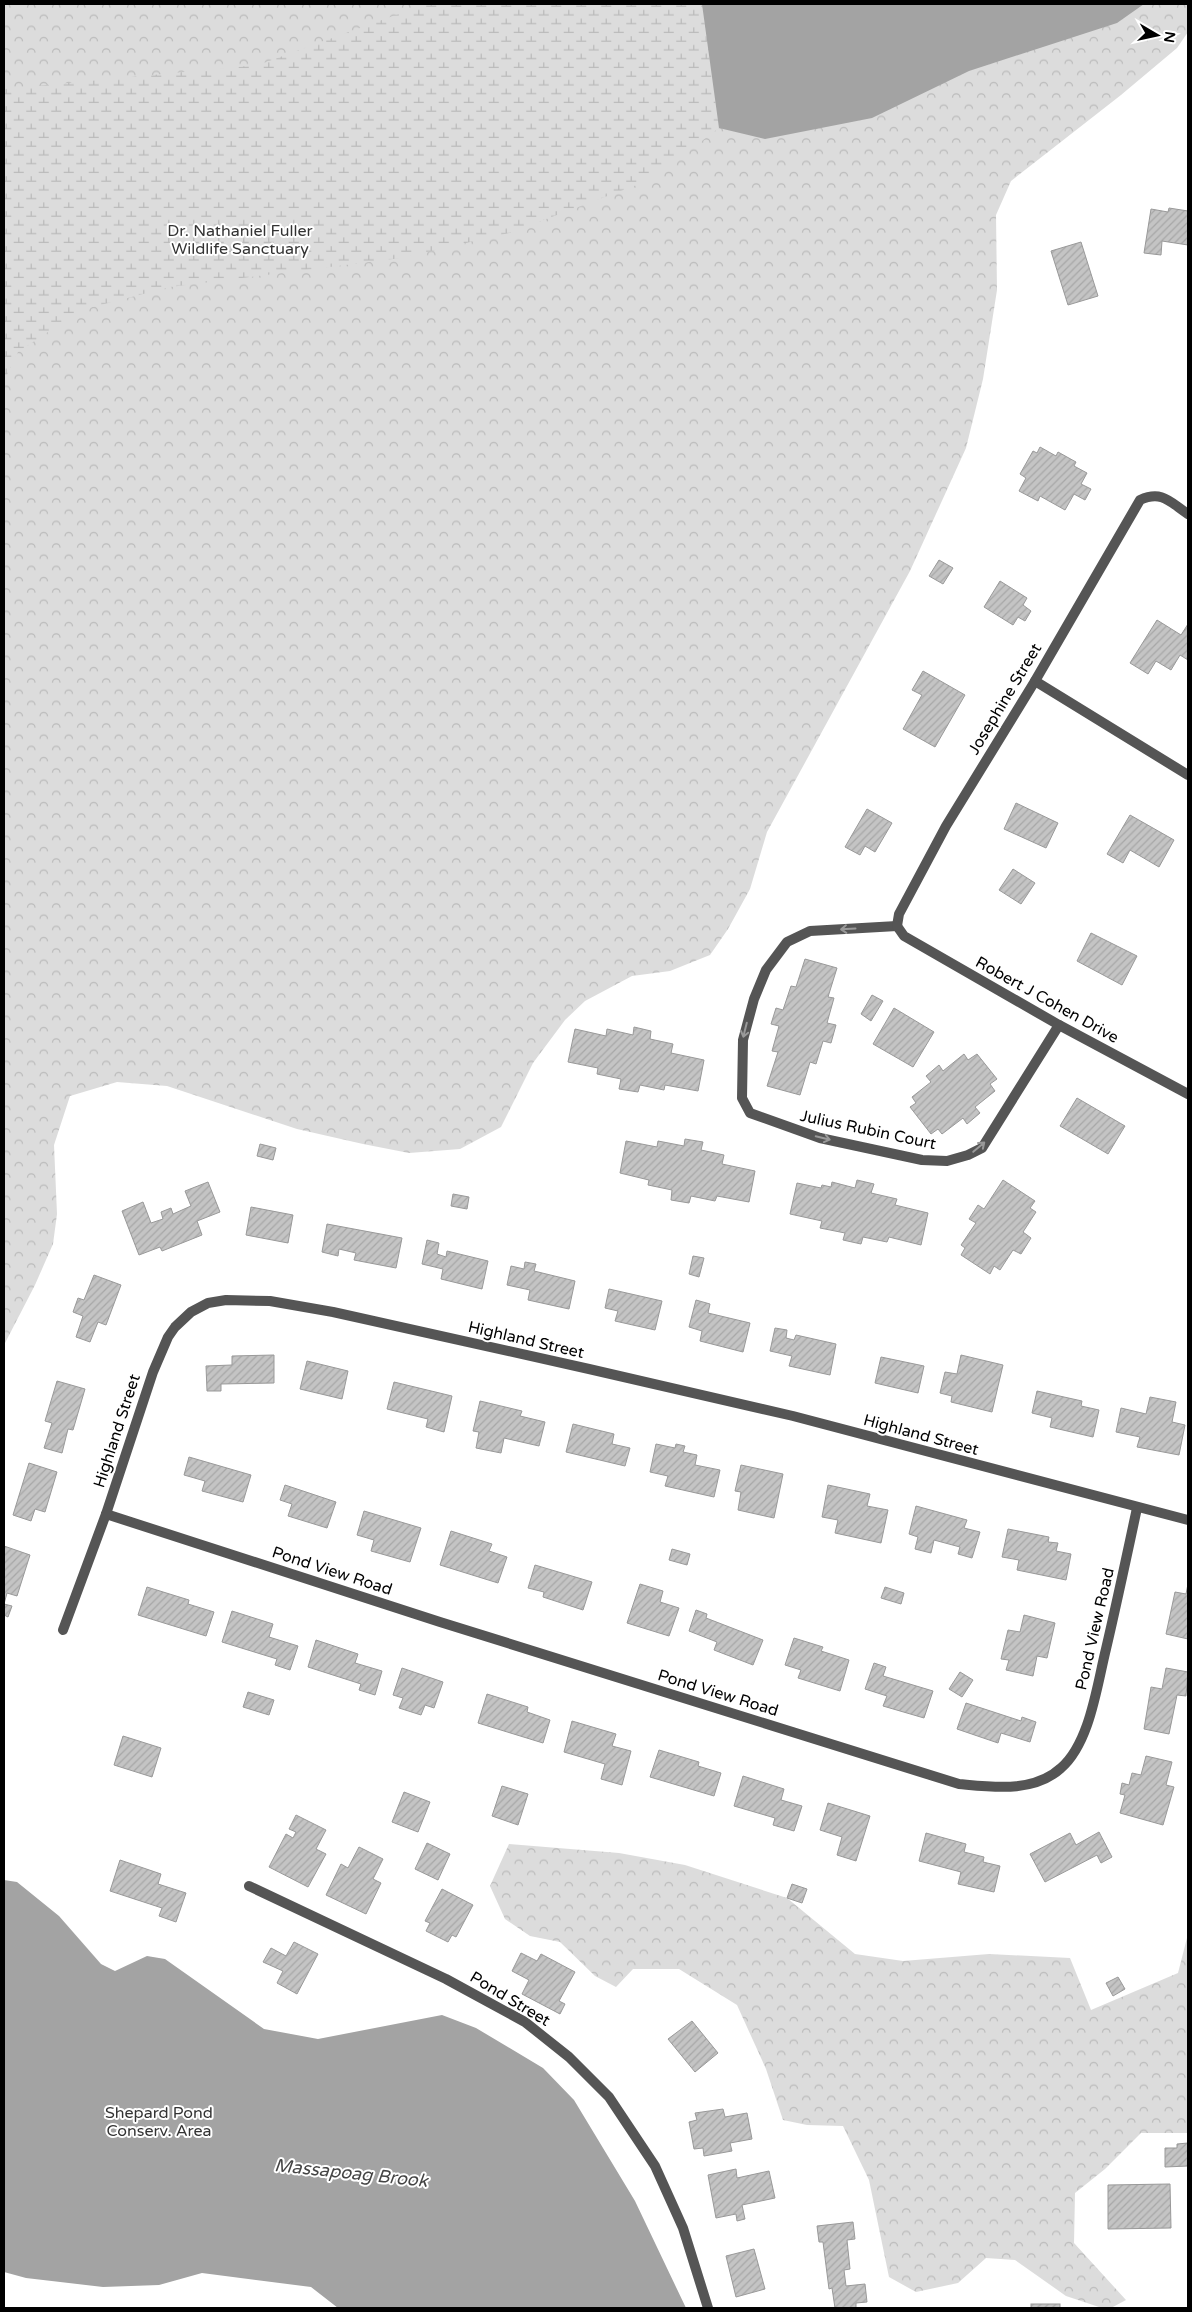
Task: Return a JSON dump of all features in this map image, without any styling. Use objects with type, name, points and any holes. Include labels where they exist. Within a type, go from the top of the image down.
[{"type":"street","name":"Josephine Street","points":[[897,926],[899,914],[946,826],[1035,681],[1140,500],[1150,496],[1161,496],[1188,514]]},
{"type":"street","points":[[1035,681],[1188,775]]},
{"type":"street","name":"Julius Rubin Court","points":[[897,926],[810,931],[787,942],[766,970],[754,999],[743,1040],[742,1098],[750,1113],[820,1138],[922,1160],[947,1161],[968,1155],[982,1148],[1059,1026]]},
{"type":"street","name":"Robert J Cohen Drive","points":[[897,926],[904,936],[1059,1026],[1188,1094]]},
{"type":"street","name":"Highland Street","points":[[63,1630],[106,1514],[153,1372],[168,1337],[182,1319],[199,1308],[216,1301],[238,1299],[270,1301],[333,1312],[764,1409],[1188,1520]]},
{"type":"street","name":"Pond View Road","points":[[106,1514],[440,1622],[959,1784],[1000,1787],[1030,1785],[1061,1769],[1076,1750],[1090,1715],[1137,1508]]},
{"type":"street","name":"Pond Street","points":[[249,1886],[446,1979],[525,2022],[570,2057],[608,2097],[655,2166],[683,2228],[708,2308]]},
{"type":"green space","name":"Dr. Nathaniel Fuller Wildlife Sanctuary","points":[[4,4],[1188,4],[1188,32],[1177,48],[1121,95],[1011,181],[996,215],[997,290],[983,379],[966,448],[910,571],[767,832],[750,889],[728,929],[710,955],[670,971],[632,976],[585,1001],[565,1020],[533,1063],[501,1127],[460,1149],[409,1153],[363,1144],[297,1129],[167,1086],[117,1082],[70,1096],[54,1145],[57,1214],[53,1244],[35,1285],[4,1345]]},
{"type":"green space","name":"Dr. Nathaniel Fuller Wildlife Sanctuary","points":[[426,4],[702,4],[719,128],[650,180],[509,233],[401,258],[170,287],[81,310],[18,352],[4,381],[4,89],[258,65]]},
{"type":"green space","points":[[509,1844],[619,1853],[685,1865],[787,1898],[855,1954],[903,1961],[989,1954],[1070,1958],[1091,2010],[1178,1973],[1188,1934],[1188,2133],[1141,2133],[1105,2169],[1075,2193],[1074,2243],[1126,2300],[1111,2308],[1102,2308],[1066,2296],[1015,2260],[986,2258],[958,2283],[916,2292],[889,2277],[869,2180],[843,2126],[807,2125],[783,2120],[766,2069],[737,2005],[679,1969],[633,1969],[616,1987],[595,1976],[560,1942],[530,1936],[505,1919],[490,1886]]},
{"type":"water","points":[[702,4],[1144,4],[1117,23],[969,71],[872,118],[765,139],[719,128]]},
{"type":"water","name":"Shepard Pond Conserv. Area","points":[[4,1880],[17,1882],[59,1916],[101,1964],[115,1971],[147,1956],[165,1959],[264,2029],[318,2039],[442,2015],[476,2028],[543,2068],[574,2100],[635,2201],[686,2308],[338,2308],[311,2287],[202,2273],[159,2285],[103,2287],[26,2278],[4,2272]]},
{"type":"building","points":[[1169,208],[1188,211],[1188,245],[1162,241],[1161,255],[1144,253],[1151,209],[1168,212]]},
{"type":"building","points":[[1081,242],[1098,296],[1068,305],[1051,251]]},
{"type":"building","points":[[1040,447],[1056,456],[1058,452],[1076,462],[1074,466],[1087,473],[1081,484],[1091,489],[1085,500],[1074,494],[1065,510],[1040,496],[1038,501],[1019,491],[1026,478],[1020,474],[1033,451],[1037,453]]},
{"type":"building","points":[[939,560],[953,568],[943,584],[929,576]]},
{"type":"building","points":[[1000,581],[1027,598],[1023,605],[1031,611],[1025,621],[1018,617],[1013,625],[984,607]]},
{"type":"building","points":[[1157,620],[1181,635],[1188,624],[1188,660],[1180,655],[1171,670],[1156,661],[1148,674],[1130,663]]},
{"type":"building","points":[[923,671],[965,695],[935,747],[903,729],[922,695],[912,690]]},
{"type":"building","points":[[1016,803],[1058,823],[1046,848],[1004,829]]},
{"type":"building","points":[[867,809],[892,823],[875,852],[865,846],[860,855],[845,847]]},
{"type":"building","points":[[1130,815],[1174,840],[1159,867],[1130,850],[1123,863],[1107,854]]},
{"type":"building","points":[[1013,869],[1035,883],[1021,904],[999,890]]},
{"type":"building","points":[[1091,933],[1137,956],[1122,985],[1077,961]]},
{"type":"building","points":[[805,959],[837,968],[828,997],[834,998],[827,1023],[836,1025],[831,1043],[823,1041],[816,1064],[810,1062],[800,1095],[767,1086],[778,1052],[772,1051],[779,1026],[771,1024],[776,1008],[783,1010],[791,986],[796,987]]},
{"type":"building","points":[[872,995],[883,1001],[871,1021],[861,1014]]},
{"type":"building","points":[[894,1008],[934,1032],[913,1067],[873,1044]]},
{"type":"building","points":[[634,1027],[651,1031],[650,1039],[673,1044],[671,1053],[704,1060],[698,1091],[665,1085],[664,1090],[640,1085],[638,1092],[619,1089],[621,1079],[597,1074],[598,1068],[568,1062],[575,1029],[606,1036],[607,1029],[633,1035]]},
{"type":"building","points":[[964,1054],[968,1060],[977,1054],[997,1079],[990,1084],[995,1091],[975,1107],[980,1113],[967,1124],[963,1118],[942,1134],[938,1129],[931,1134],[910,1107],[916,1103],[912,1097],[931,1082],[926,1076],[939,1065],[943,1071]]},
{"type":"building","points":[[1077,1098],[1125,1126],[1108,1154],[1060,1126]]},
{"type":"building","points":[[685,1139],[703,1142],[701,1150],[724,1155],[722,1164],[755,1171],[749,1202],[717,1196],[715,1201],[691,1196],[689,1203],[671,1200],[672,1190],[648,1185],[649,1180],[620,1173],[626,1141],[657,1147],[658,1141],[684,1146]]},
{"type":"building","points":[[260,1144],[276,1148],[273,1160],[257,1156]]},
{"type":"building","points":[[857,1180],[874,1184],[871,1193],[897,1199],[895,1205],[928,1213],[921,1245],[889,1237],[887,1242],[863,1237],[861,1244],[843,1240],[845,1233],[820,1228],[822,1221],[790,1214],[797,1183],[821,1188],[822,1185],[831,1187],[832,1182],[855,1188]]},
{"type":"building","points":[[1003,1180],[1035,1201],[1030,1208],[1036,1212],[1023,1232],[1031,1238],[1021,1254],[1013,1250],[1000,1270],[994,1266],[990,1274],[961,1255],[965,1248],[961,1245],[976,1223],[969,1219],[978,1205],[984,1209]]},
{"type":"building","points":[[208,1182],[220,1212],[197,1221],[202,1235],[162,1251],[160,1247],[139,1255],[122,1211],[143,1202],[151,1223],[163,1219],[161,1212],[171,1208],[173,1214],[191,1206],[185,1191]]},
{"type":"building","points":[[453,1194],[469,1197],[467,1209],[451,1206]]},
{"type":"building","points":[[251,1207],[293,1215],[288,1243],[246,1235]]},
{"type":"building","points":[[327,1224],[402,1238],[396,1268],[354,1260],[356,1253],[339,1249],[338,1256],[322,1252]]},
{"type":"building","points":[[427,1240],[439,1243],[437,1254],[446,1257],[447,1251],[488,1261],[482,1289],[441,1279],[443,1269],[422,1264]]},
{"type":"building","points":[[693,1256],[704,1258],[699,1277],[689,1274]]},
{"type":"building","points":[[525,1262],[536,1264],[534,1271],[575,1281],[569,1309],[528,1300],[530,1290],[507,1285],[511,1266],[524,1269]]},
{"type":"building","points":[[94,1275],[121,1285],[106,1325],[98,1322],[90,1342],[76,1337],[83,1316],[73,1312],[78,1298],[84,1300]]},
{"type":"building","points":[[609,1289],[662,1301],[655,1330],[615,1321],[618,1311],[605,1308]]},
{"type":"building","points":[[696,1300],[710,1304],[708,1313],[750,1323],[743,1352],[700,1341],[702,1331],[689,1327]]},
{"type":"building","points":[[775,1328],[787,1330],[786,1338],[794,1340],[796,1335],[836,1344],[830,1375],[789,1366],[792,1356],[770,1351]]},
{"type":"building","points":[[274,1355],[274,1383],[221,1384],[221,1391],[207,1391],[206,1366],[232,1365],[232,1356]]},
{"type":"building","points":[[961,1355],[1003,1365],[992,1412],[951,1402],[952,1396],[940,1393],[945,1372],[957,1374]]},
{"type":"building","points":[[881,1357],[924,1366],[918,1393],[875,1383]]},
{"type":"building","points":[[307,1361],[348,1371],[342,1399],[300,1389]]},
{"type":"building","points":[[57,1381],[85,1389],[73,1430],[68,1429],[62,1453],[44,1448],[52,1423],[45,1421]]},
{"type":"building","points":[[394,1382],[452,1396],[444,1432],[426,1427],[428,1419],[387,1409]]},
{"type":"building","points":[[1037,1391],[1082,1401],[1081,1406],[1099,1410],[1093,1437],[1050,1427],[1052,1418],[1032,1413]]},
{"type":"building","points":[[1150,1397],[1176,1402],[1172,1422],[1185,1425],[1179,1455],[1137,1447],[1140,1437],[1116,1432],[1121,1408],[1146,1414]]},
{"type":"building","points":[[480,1401],[522,1411],[520,1416],[545,1422],[539,1446],[504,1438],[501,1453],[476,1448],[479,1432],[473,1431]]},
{"type":"building","points":[[573,1424],[614,1434],[612,1444],[630,1448],[625,1466],[566,1452]]},
{"type":"building","points":[[656,1444],[675,1448],[676,1444],[685,1446],[683,1452],[697,1455],[695,1465],[720,1470],[714,1497],[665,1486],[668,1476],[650,1472]]},
{"type":"building","points":[[189,1457],[251,1475],[243,1502],[202,1491],[205,1481],[184,1475]]},
{"type":"building","points":[[29,1463],[57,1472],[45,1512],[35,1509],[31,1521],[13,1515]]},
{"type":"building","points":[[741,1465],[783,1474],[774,1518],[738,1510],[741,1492],[735,1491]]},
{"type":"building","points":[[285,1485],[336,1502],[327,1528],[288,1516],[292,1504],[280,1500]]},
{"type":"building","points":[[828,1485],[870,1494],[867,1506],[888,1510],[881,1543],[835,1533],[838,1520],[822,1517]]},
{"type":"building","points":[[916,1506],[967,1520],[964,1528],[980,1532],[972,1558],[958,1554],[960,1547],[934,1540],[931,1553],[915,1549],[918,1537],[909,1534]]},
{"type":"building","points":[[364,1511],[421,1528],[410,1562],[371,1551],[374,1540],[357,1535]]},
{"type":"building","points":[[1008,1529],[1049,1537],[1048,1542],[1058,1543],[1056,1551],[1071,1554],[1066,1580],[1017,1570],[1019,1560],[1002,1557]]},
{"type":"building","points":[[451,1531],[492,1544],[489,1551],[507,1557],[498,1583],[440,1565]]},
{"type":"building","points":[[4,1546],[30,1555],[17,1596],[7,1593],[4,1604]]},
{"type":"building","points":[[672,1549],[690,1554],[687,1565],[669,1560]]},
{"type":"building","points":[[535,1565],[592,1582],[583,1610],[543,1597],[544,1592],[528,1588]]},
{"type":"building","points":[[640,1584],[663,1591],[660,1602],[679,1608],[669,1636],[627,1623]]},
{"type":"building","points":[[1188,1584],[1188,1639],[1166,1634],[1175,1592],[1186,1594]]},
{"type":"building","points":[[147,1587],[189,1600],[188,1604],[214,1612],[206,1636],[138,1615]]},
{"type":"building","points":[[885,1587],[904,1593],[901,1604],[881,1598]]},
{"type":"building","points":[[4,1604],[12,1606],[8,1617],[4,1615]]},
{"type":"building","points":[[696,1610],[707,1614],[706,1618],[763,1640],[753,1665],[714,1650],[717,1642],[689,1631]]},
{"type":"building","points":[[232,1611],[273,1624],[269,1637],[298,1646],[290,1670],[275,1665],[277,1659],[222,1642]]},
{"type":"building","points":[[1024,1615],[1055,1623],[1047,1658],[1037,1656],[1033,1676],[1006,1670],[1009,1660],[1001,1659],[1008,1630],[1020,1632]]},
{"type":"building","points":[[794,1638],[823,1647],[821,1651],[849,1660],[840,1691],[798,1678],[801,1670],[785,1665]]},
{"type":"building","points":[[316,1640],[358,1654],[355,1663],[382,1671],[375,1695],[359,1690],[361,1684],[308,1667]]},
{"type":"building","points":[[874,1663],[886,1667],[883,1676],[933,1691],[924,1718],[883,1706],[887,1696],[865,1689]]},
{"type":"building","points":[[402,1668],[443,1682],[434,1708],[425,1705],[421,1715],[399,1708],[403,1698],[393,1695]]},
{"type":"building","points":[[1166,1668],[1188,1672],[1186,1696],[1177,1695],[1169,1734],[1144,1729],[1151,1687],[1162,1689]]},
{"type":"building","points":[[960,1672],[973,1680],[962,1697],[949,1689]]},
{"type":"building","points":[[248,1692],[274,1700],[269,1715],[243,1707]]},
{"type":"building","points":[[487,1694],[528,1707],[527,1712],[550,1720],[543,1743],[478,1723]]},
{"type":"building","points":[[966,1703],[1021,1721],[1022,1717],[1036,1722],[1030,1742],[1001,1733],[998,1743],[957,1729]]},
{"type":"building","points":[[572,1721],[616,1734],[612,1746],[631,1751],[622,1785],[601,1779],[605,1764],[564,1752]]},
{"type":"building","points":[[123,1736],[161,1748],[152,1777],[114,1765]]},
{"type":"building","points":[[659,1750],[699,1762],[698,1766],[721,1773],[714,1796],[650,1777]]},
{"type":"building","points":[[1146,1756],[1172,1762],[1166,1785],[1174,1787],[1163,1825],[1120,1813],[1125,1795],[1120,1794],[1122,1783],[1129,1785],[1132,1773],[1141,1775]]},
{"type":"building","points":[[743,1776],[784,1789],[781,1800],[802,1806],[794,1831],[773,1825],[775,1818],[734,1806]]},
{"type":"building","points":[[502,1786],[528,1794],[518,1825],[492,1816]]},
{"type":"building","points":[[404,1792],[430,1802],[418,1832],[392,1822]]},
{"type":"building","points":[[828,1803],[870,1816],[856,1861],[837,1855],[842,1837],[820,1830]]},
{"type":"building","points":[[296,1815],[326,1830],[316,1849],[326,1854],[308,1887],[269,1867],[286,1834],[293,1838],[296,1832],[289,1829]]},
{"type":"building","points":[[1099,1832],[1112,1857],[1101,1863],[1097,1855],[1045,1882],[1030,1854],[1070,1833],[1076,1845]]},
{"type":"building","points":[[926,1833],[966,1844],[964,1852],[984,1857],[983,1862],[1000,1866],[994,1892],[958,1884],[961,1872],[919,1861]]},
{"type":"building","points":[[427,1843],[450,1854],[438,1880],[415,1869]]},
{"type":"building","points":[[359,1847],[383,1859],[373,1879],[381,1883],[366,1914],[326,1895],[341,1864],[348,1868]]},
{"type":"building","points":[[120,1860],[161,1874],[158,1884],[186,1893],[176,1922],[159,1916],[162,1908],[110,1891]]},
{"type":"building","points":[[792,1884],[807,1889],[802,1903],[787,1898]]},
{"type":"building","points":[[442,1889],[473,1905],[456,1937],[452,1935],[448,1942],[426,1931],[430,1923],[425,1921]]},
{"type":"building","points":[[294,1942],[318,1954],[297,1994],[277,1983],[283,1971],[263,1962],[271,1948],[286,1956]]},
{"type":"building","points":[[521,1953],[537,1961],[541,1954],[575,1972],[559,2001],[565,2004],[560,2014],[522,1994],[529,1980],[512,1971]]},
{"type":"building","points":[[1118,1977],[1125,1989],[1113,1996],[1106,1983]]},
{"type":"building","points":[[692,2021],[718,2053],[695,2072],[668,2039]]},
{"type":"building","points":[[723,2109],[725,2117],[747,2113],[752,2139],[730,2143],[732,2151],[704,2156],[703,2148],[694,2149],[689,2122],[697,2120],[695,2113]]},
{"type":"building","points":[[1188,2143],[1188,2166],[1165,2167],[1165,2148],[1177,2148],[1177,2144]]},
{"type":"building","points":[[736,2169],[737,2178],[769,2171],[775,2198],[742,2205],[745,2219],[737,2221],[736,2214],[716,2218],[708,2175]]},
{"type":"building","points":[[1170,2184],[1171,2228],[1108,2229],[1108,2185]]},
{"type":"building","points":[[853,2222],[855,2239],[847,2240],[850,2269],[844,2270],[846,2286],[865,2284],[867,2302],[856,2303],[856,2308],[835,2308],[832,2288],[829,2289],[823,2242],[819,2242],[817,2226]]},
{"type":"building","points":[[754,2249],[765,2289],[736,2297],[726,2256]]},
{"type":"building","points":[[1031,2304],[1060,2304],[1060,2308],[1031,2308]]},
{"type":"water label","name":"Massapoag Brook","points":[[351,2173]]}]
